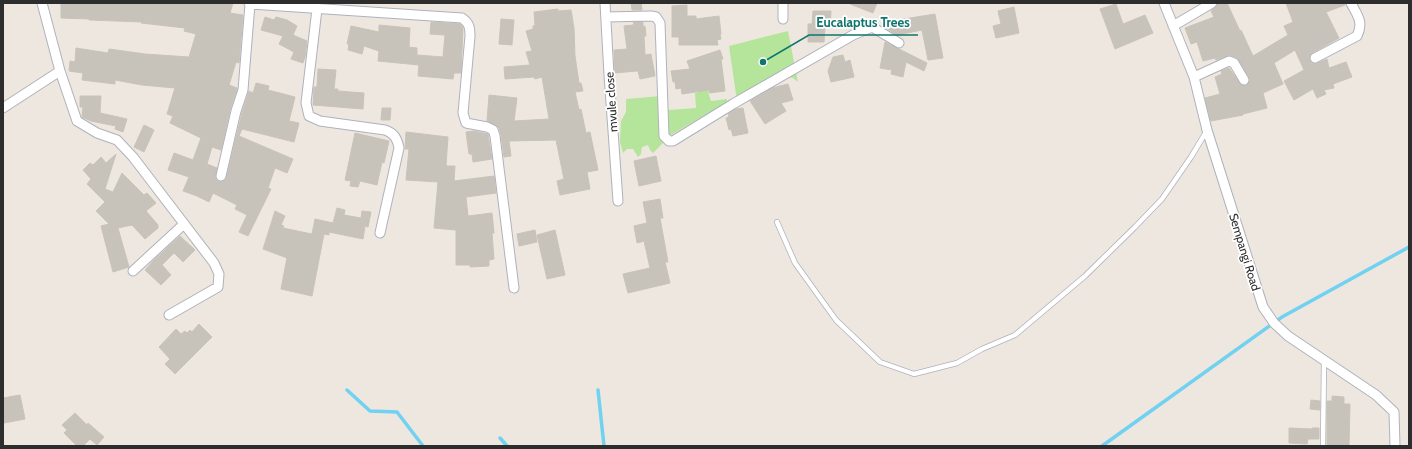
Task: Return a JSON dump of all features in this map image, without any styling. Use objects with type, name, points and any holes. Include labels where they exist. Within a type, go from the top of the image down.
[{"type":"street","points":[[42,3],[60,71],[77,121],[97,133],[117,140],[132,157],[214,263],[219,274],[218,287],[169,315]]},
{"type":"street","name":"mvule close","points":[[606,3],[618,201]]},
{"type":"street","points":[[783,3],[783,20]]},
{"type":"street","name":"Sempangi Road","points":[[1164,3],[1194,77],[1207,130],[1262,307],[1274,323],[1288,336],[1376,394],[1394,412],[1396,446]]},
{"type":"street","points":[[1173,26],[1212,3]]},
{"type":"street","points":[[1315,58],[1357,36],[1360,30],[1360,22],[1350,3]]},
{"type":"street","points":[[220,176],[236,111],[243,90],[250,4],[462,18],[468,22],[470,28],[463,113],[464,119],[466,123],[487,127],[493,130],[495,136],[514,288]]},
{"type":"street","points":[[317,9],[306,103],[309,116],[320,121],[385,130],[392,133],[398,141],[399,148],[380,233]]},
{"type":"street","points":[[606,17],[651,16],[656,17],[660,23],[664,136],[669,141],[673,141],[733,104],[853,35],[872,27],[899,44]]},
{"type":"street","points":[[1194,77],[1229,61],[1234,63],[1244,80]]},
{"type":"street","points":[[3,108],[60,71]]},
{"type":"street","points":[[133,271],[184,224]]},
{"type":"lane","points":[[777,222],[795,263],[836,320],[880,362],[914,374],[957,363],[982,349],[1015,335],[1085,276],[1134,228],[1162,198],[1191,157],[1207,130]]},
{"type":"lane","points":[[1323,446],[1324,360]]},
{"type":"green space","points":[[788,31],[798,82],[793,78],[788,77],[737,101],[729,46]]},
{"type":"green space","points":[[707,89],[711,101],[727,99],[727,102],[669,136],[668,110],[696,108],[695,93]]},
{"type":"green space","points":[[661,96],[663,143],[653,153],[648,145],[642,147],[641,154],[638,157],[633,149],[627,149],[623,153],[620,142],[621,121],[626,112],[626,99]]},
{"type":"building","points":[[61,3],[233,3],[230,13],[243,15],[239,63],[236,62],[229,85],[237,89],[230,110],[221,150],[212,147],[207,164],[217,168],[215,177],[217,181],[222,182],[226,180],[242,113],[249,91],[253,93],[256,83],[269,86],[268,90],[295,97],[289,121],[299,123],[294,142],[242,129],[239,136],[293,159],[287,173],[275,168],[268,188],[271,189],[248,236],[239,232],[247,215],[235,209],[237,205],[213,193],[209,202],[183,191],[189,177],[168,170],[174,153],[193,160],[201,138],[170,123],[173,116],[167,114],[175,88],[142,85],[115,80],[115,84],[82,80],[83,73],[69,71],[70,61],[75,62],[76,48],[108,53],[109,49],[145,54],[189,57],[196,34],[184,31],[185,28],[141,23],[142,22],[61,18]]},
{"type":"building","points":[[631,3],[641,3],[642,10],[632,10]]},
{"type":"building","points":[[850,3],[877,3],[873,13]]},
{"type":"building","points":[[1218,3],[1227,3],[1253,56],[1288,35],[1284,26],[1293,22],[1286,3],[1345,3],[1345,5],[1326,12],[1339,38],[1312,53],[1309,58],[1311,63],[1315,64],[1327,59],[1329,68],[1346,62],[1352,77],[1333,84],[1334,88],[1324,90],[1326,94],[1317,98],[1313,89],[1294,100],[1284,81],[1304,70],[1295,50],[1274,63],[1283,84],[1263,93],[1267,108],[1243,115],[1211,121],[1205,98],[1220,94],[1215,77],[1222,74],[1221,71],[1229,68],[1241,85],[1247,85],[1250,80],[1237,58],[1229,55],[1216,60],[1215,58],[1203,61],[1197,42],[1191,44],[1185,28],[1214,17],[1211,11],[1217,6]]},
{"type":"building","points":[[1116,4],[1123,24],[1145,15],[1153,33],[1115,49],[1100,9]]},
{"type":"building","points":[[687,5],[687,16],[696,16],[696,19],[719,16],[721,39],[717,40],[718,45],[679,45],[679,37],[672,37],[672,6]]},
{"type":"building","points":[[1014,7],[1019,33],[996,38],[993,26],[1001,24],[998,11]]},
{"type":"building","points":[[558,9],[558,11],[571,10],[579,83],[581,83],[583,91],[575,92],[579,110],[581,109],[586,133],[590,132],[598,170],[587,172],[590,189],[560,195],[557,181],[564,179],[556,140],[509,141],[511,156],[504,157],[499,128],[487,121],[489,95],[517,98],[514,121],[549,119],[542,77],[535,79],[534,77],[505,79],[504,67],[530,65],[526,52],[532,51],[526,31],[533,29],[533,26],[535,25],[534,12]]},
{"type":"building","points":[[813,11],[831,11],[830,28],[825,27],[824,42],[808,42],[808,24],[812,24]]},
{"type":"building","points":[[935,14],[943,58],[928,60],[922,30],[897,35],[883,26],[883,24],[898,22],[898,20]]},
{"type":"building","points":[[265,17],[274,20],[276,17],[287,20],[297,26],[293,35],[307,41],[303,63],[291,59],[294,52],[279,44],[283,36],[261,30]]},
{"type":"building","points":[[501,19],[514,20],[512,45],[499,44]]},
{"type":"building","points":[[431,22],[460,24],[463,28],[461,73],[454,73],[453,79],[418,76],[419,65],[378,61],[379,51],[364,46],[362,54],[348,50],[349,44],[347,44],[351,26],[379,32],[379,25],[410,28],[409,47],[417,48],[417,55],[443,57],[445,35],[430,34]]},
{"type":"building","points":[[634,22],[643,22],[643,27],[645,26],[645,55],[651,54],[655,76],[640,79],[638,71],[615,73],[614,50],[627,49],[624,26],[633,25]]},
{"type":"building","points":[[885,42],[927,63],[924,71],[906,62],[903,77],[891,74],[892,70],[880,68]]},
{"type":"building","points":[[720,50],[723,59],[721,59],[725,91],[709,93],[709,90],[682,94],[681,88],[676,89],[671,71],[690,69],[687,61]]},
{"type":"building","points":[[843,55],[845,62],[850,60],[854,77],[831,82],[828,71],[833,57]]},
{"type":"building","points":[[318,69],[336,70],[334,89],[338,89],[338,91],[364,93],[363,109],[313,105],[314,87],[317,87]]},
{"type":"building","points":[[788,84],[793,100],[781,103],[786,111],[765,124],[750,101],[772,88]]},
{"type":"building","points":[[80,96],[101,96],[100,113],[127,119],[123,132],[115,129],[116,126],[91,121],[82,117],[83,107],[80,107]]},
{"type":"building","points":[[382,108],[391,108],[390,120],[381,120]]},
{"type":"building","points":[[743,108],[748,133],[733,136],[731,129],[729,130],[726,118],[729,117],[728,114],[736,109]]},
{"type":"building","points":[[144,125],[154,130],[144,152],[134,147]]},
{"type":"building","points":[[474,131],[488,134],[492,159],[473,162],[472,154],[469,154],[466,132]]},
{"type":"building","points":[[406,132],[448,137],[446,166],[455,166],[454,181],[494,176],[496,193],[466,197],[468,216],[492,213],[494,259],[489,260],[489,266],[470,267],[470,265],[456,265],[456,230],[434,228],[438,182],[406,180],[409,149],[405,149]]},
{"type":"building","points":[[355,133],[389,141],[384,163],[382,162],[377,185],[360,181],[358,187],[350,186],[351,181],[345,180]]},
{"type":"building","points":[[116,154],[105,189],[113,192],[122,173],[144,195],[147,193],[156,203],[146,211],[158,225],[158,228],[145,239],[132,225],[118,228],[129,267],[113,272],[101,226],[109,224],[96,211],[105,202],[87,184],[91,179],[83,170],[90,163],[93,165],[101,157],[106,163]]},
{"type":"building","points":[[656,156],[661,181],[639,186],[634,161]]},
{"type":"building","points":[[660,199],[663,218],[660,218],[668,262],[665,262],[670,283],[628,293],[623,274],[650,268],[644,241],[637,243],[634,226],[647,223],[643,202]]},
{"type":"building","points":[[337,208],[345,210],[344,215],[361,218],[362,211],[371,212],[368,227],[365,226],[363,239],[329,232],[329,235],[324,234],[312,296],[281,289],[287,258],[263,249],[275,211],[285,216],[281,225],[284,226],[283,228],[312,234],[315,219],[333,223]]},
{"type":"building","points":[[535,230],[537,242],[519,246],[517,234]]},
{"type":"building","points":[[555,230],[565,275],[547,279],[537,235]]},
{"type":"building","points":[[180,236],[195,250],[183,262],[174,253],[162,265],[171,275],[161,285],[145,270]]},
{"type":"building","points":[[199,324],[212,337],[175,374],[165,364],[170,359],[159,347],[176,329],[181,334],[185,331],[187,333],[190,330],[192,332]]},
{"type":"building","points":[[20,395],[25,419],[4,423],[3,398]]},
{"type":"building","points":[[1332,396],[1344,397],[1344,404],[1350,404],[1349,446],[1327,446],[1327,401],[1332,401]]},
{"type":"building","points":[[1311,400],[1320,401],[1320,410],[1310,409]]},
{"type":"building","points":[[75,413],[87,425],[88,423],[104,437],[97,445],[90,439],[83,446],[77,446],[64,433],[67,430],[62,425]]},
{"type":"building","points":[[1289,428],[1319,428],[1319,439],[1308,439],[1307,444],[1289,443]]},
{"type":"waterway","points":[[1102,446],[1282,317],[1409,247]]},
{"type":"waterway","points":[[347,390],[370,411],[397,412],[423,446]]},
{"type":"waterway","points":[[598,390],[604,446]]},
{"type":"waterway","points":[[500,438],[507,446]]},
{"type":"place","name":"Eucalaptus Trees","points":[[763,62]]}]
